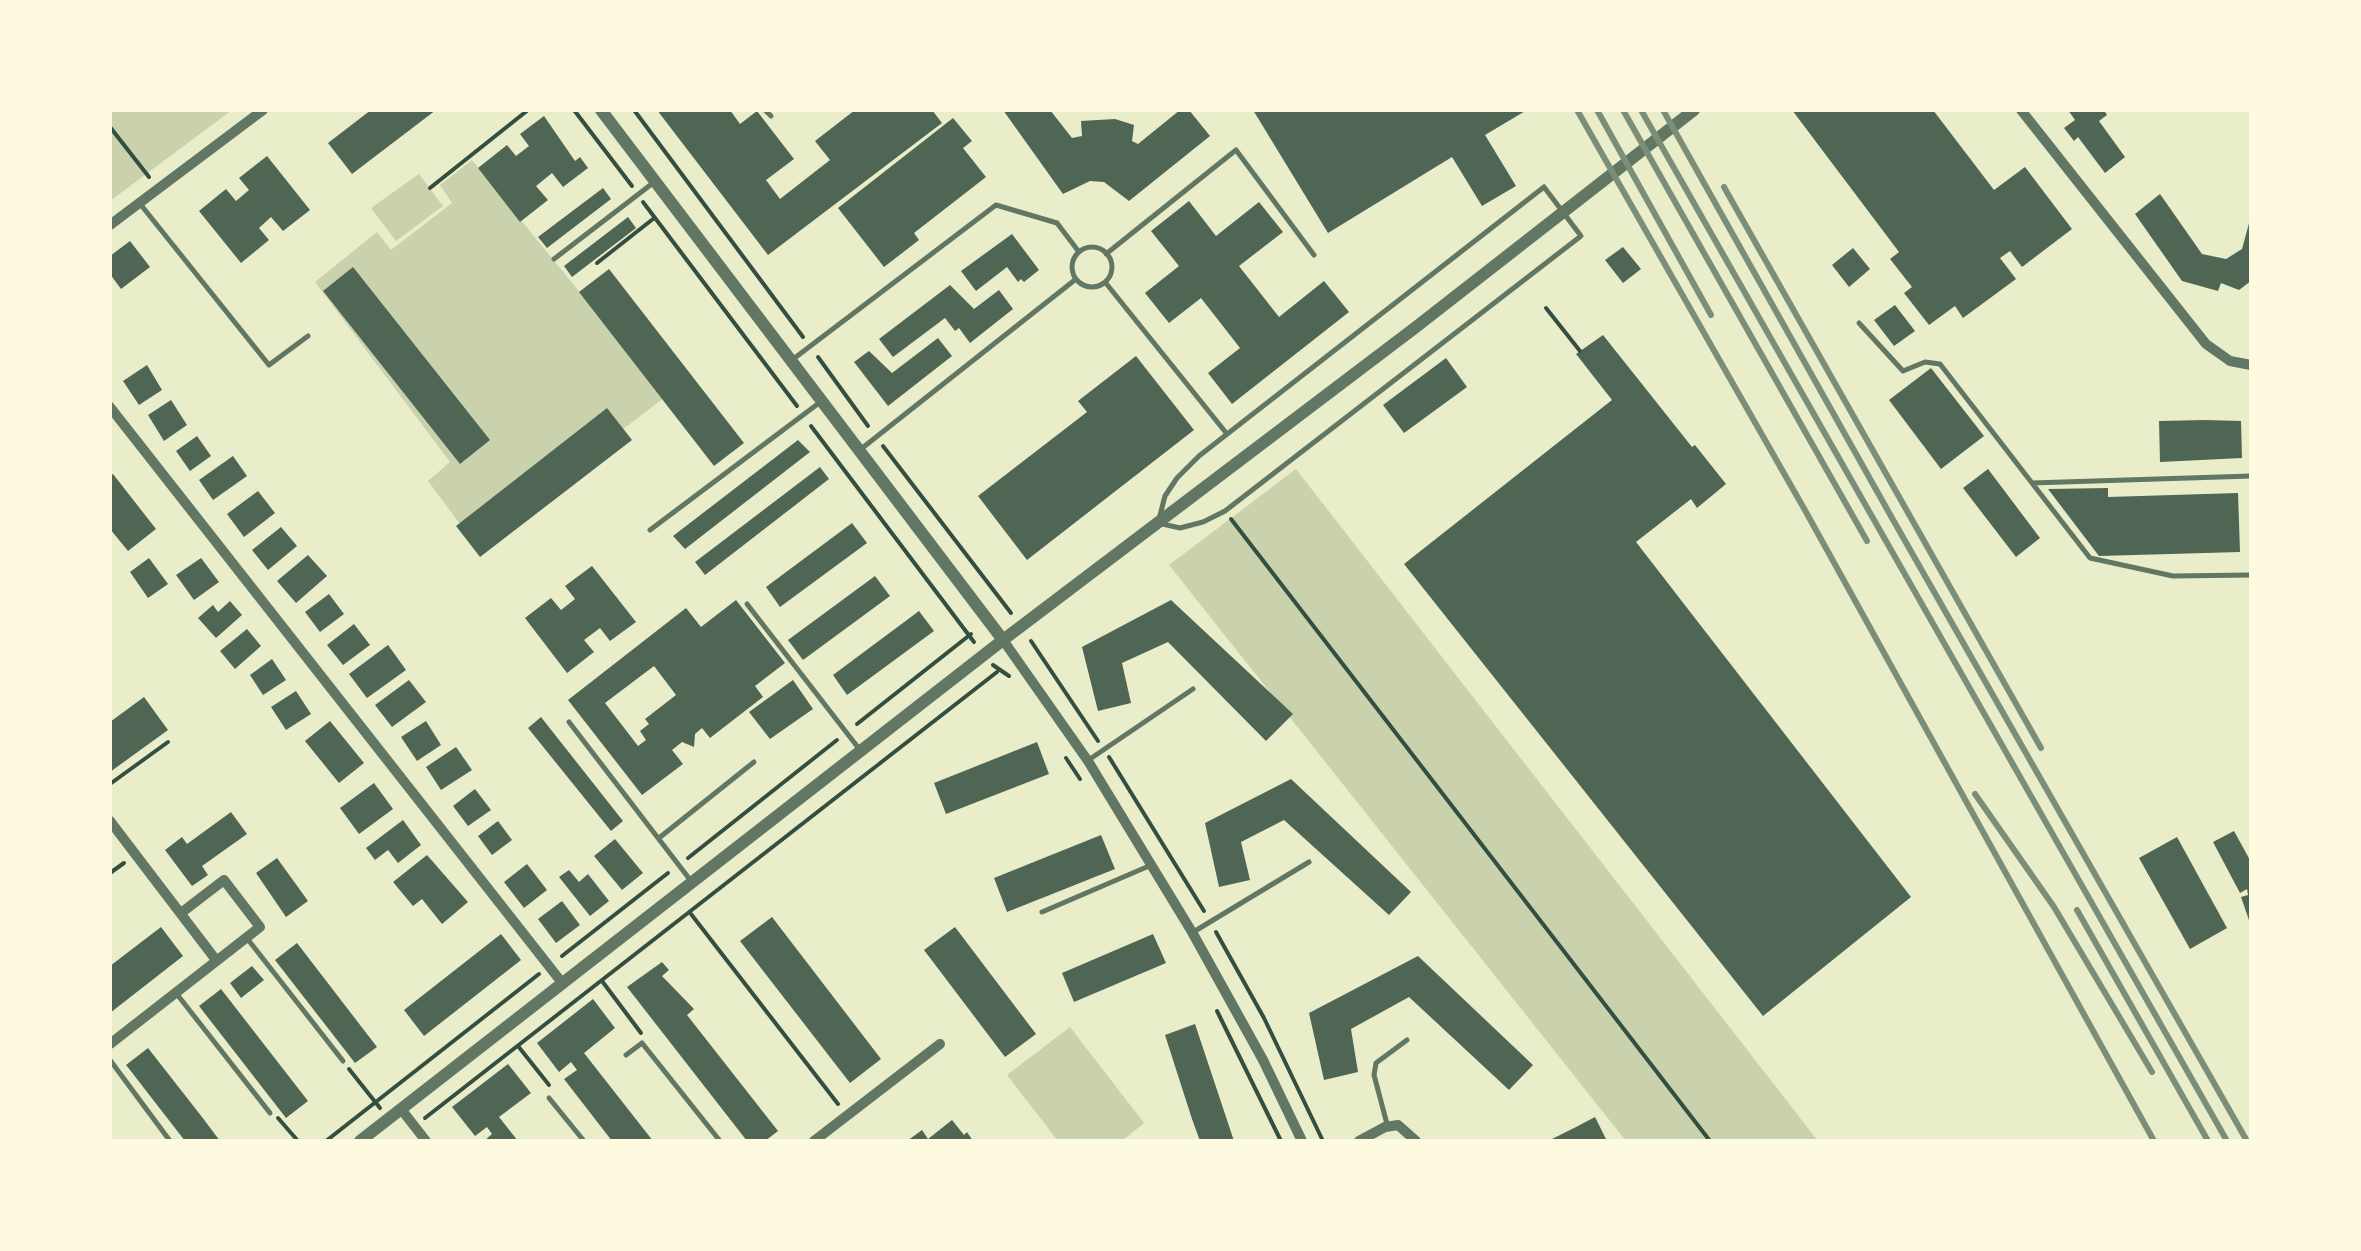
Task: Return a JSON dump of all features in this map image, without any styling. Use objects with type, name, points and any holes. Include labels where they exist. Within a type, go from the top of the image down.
[{"type":"street","points":[[110,225],[263,110]]},
{"type":"street","points":[[601,110],[1004,640],[1088,761],[1192,932],[1302,1141]]},
{"type":"street","points":[[360,1141],[1694,110]]},
{"type":"street","points":[[2021,110],[2206,344],[2230,361],[2251,365]]},
{"type":"street","points":[[110,407],[564,984]]},
{"type":"street","points":[[110,821],[216,960]]},
{"type":"street","points":[[110,1044],[260,927],[224,880],[180,913]]},
{"type":"street","points":[[814,1141],[940,1044]]},
{"type":"street","points":[[401,1109],[426,1141]]},
{"type":"street","points":[[1358,1141],[1398,1126],[1416,1141]]},
{"type":"lane","points":[[765,110],[771,116]]},
{"type":"lane","points":[[1106,254],[1236,150],[1314,255]]},
{"type":"lane","points":[[554,259],[655,182]]},
{"type":"lane","points":[[1544,187],[1582,236],[1225,512],[1180,528],[1158,523],[1165,496],[1176,478],[1226,434],[1544,187]]},
{"type":"lane","points":[[139,203],[269,364],[308,336]]},
{"type":"lane","points":[[790,362],[996,205],[1057,223],[1079,252]]},
{"type":"lane","points":[[1090,248],[1106,254],[1112,265],[1105,282],[1088,287],[1076,279],[1072,268],[1079,252],[1090,248]]},
{"type":"lane","points":[[858,451],[1076,279]]},
{"type":"lane","points":[[1105,282],[1226,434]]},
{"type":"lane","points":[[1859,323],[1904,370],[1925,362],[1940,364],[2090,558],[2173,576],[2251,575]]},
{"type":"lane","points":[[650,530],[821,402]]},
{"type":"lane","points":[[2032,483],[2251,476]]},
{"type":"lane","points":[[747,604],[862,752]]},
{"type":"lane","points":[[1088,761],[1193,689]]},
{"type":"lane","points":[[569,722],[693,884]]},
{"type":"lane","points":[[659,838],[754,762]]},
{"type":"lane","points":[[1192,932],[1309,862]]},
{"type":"lane","points":[[1042,912],[1152,865]]},
{"type":"lane","points":[[246,938],[343,1061]]},
{"type":"lane","points":[[175,992],[270,1113]]},
{"type":"lane","points":[[1388,1127],[1374,1074],[1376,1062],[1407,1040]]},
{"type":"lane","points":[[626,1055],[642,1043],[720,1141]]},
{"type":"lane","points":[[110,1060],[170,1141]]},
{"type":"lane","points":[[549,1098],[584,1141]]},
{"type":"path","points":[[430,188],[528,110]]},
{"type":"path","points":[[556,962],[970,635],[574,110]]},
{"type":"path","points":[[634,110],[1021,627],[1104,749],[1264,1018],[1323,1141]]},
{"type":"path","points":[[110,128],[158,189]]},
{"type":"path","points":[[597,263],[673,205]]},
{"type":"path","points":[[1546,308],[1580,351]]},
{"type":"path","points":[[1225,512],[1710,1141]]},
{"type":"path","points":[[424,1118],[999,671],[1008,674],[1019,690]]},
{"type":"path","points":[[110,784],[168,742]]},
{"type":"path","points":[[1062,753],[1082,784]]},
{"type":"path","points":[[689,912],[848,1116]]},
{"type":"path","points":[[326,1141],[542,972]]},
{"type":"path","points":[[602,980],[640,1030],[642,1043]]},
{"type":"path","points":[[1212,1000],[1281,1141]]},
{"type":"path","points":[[518,1046],[552,1088],[549,1098]]},
{"type":"path","points":[[343,1061],[388,1119]]},
{"type":"path","points":[[270,1113],[281,1119],[298,1141]]},
{"type":"green space","points":[[110,110],[232,110],[110,201]]},
{"type":"green space","points":[[472,160],[665,397],[570,470],[463,528],[428,481],[450,462],[315,282],[377,232],[391,250],[452,203],[440,185]]},
{"type":"green space","points":[[419,174],[443,206],[396,241],[371,208]]},
{"type":"green space","points":[[1296,469],[1818,1141],[1626,1141],[1169,565]]},
{"type":"green space","points":[[1070,1027],[1144,1123],[1122,1141],[1058,1141],[1007,1075]]},
{"type":"building","points":[[371,110],[436,110],[352,174],[328,143]]},
{"type":"building","points":[[657,110],[730,110],[740,124],[757,111],[794,159],[766,180],[780,199],[830,160],[815,141],[855,110],[932,110],[942,123],[768,255]]},
{"type":"building","points":[[1003,110],[1050,110],[1072,138],[1082,136],[1081,121],[1115,119],[1134,125],[1132,141],[1138,144],[1180,110],[1189,110],[1210,136],[1129,201],[1104,182],[1090,181],[1063,194]]},
{"type":"building","points":[[1253,110],[1527,110],[1485,135],[1516,186],[1482,206],[1452,157],[1328,233]]},
{"type":"building","points":[[1792,110],[1933,110],[1994,190],[2025,167],[2072,229],[2022,267],[2010,251],[2000,258],[2016,279],[1963,318],[1955,306],[1929,325],[1904,293],[1912,287],[1890,259],[1899,252]]},
{"type":"building","points":[[2068,110],[2104,110],[2107,115],[2099,121],[2125,157],[2105,173],[2078,137],[2074,141],[2064,128],[2075,120]]},
{"type":"building","points":[[544,116],[575,161],[580,157],[588,168],[563,187],[552,173],[536,186],[548,200],[520,222],[478,168],[507,145],[516,156],[529,146],[520,134]]},
{"type":"building","points":[[953,118],[972,141],[963,148],[986,177],[914,233],[919,240],[884,267],[838,208]]},
{"type":"building","points":[[267,156],[310,210],[283,231],[271,217],[259,228],[269,240],[241,263],[199,211],[226,189],[236,201],[249,190],[239,178]]},
{"type":"building","points":[[603,188],[611,199],[547,248],[538,237]]},
{"type":"building","points":[[2160,194],[2202,254],[2226,259],[2242,249],[2251,216],[2251,281],[2239,290],[2221,283],[2218,291],[2182,281],[2135,214]]},
{"type":"building","points":[[1189,201],[1216,236],[1259,202],[1283,232],[1239,266],[1279,317],[1324,281],[1349,312],[1232,404],[1208,373],[1240,348],[1201,298],[1169,323],[1145,293],[1179,266],[1151,231]]},
{"type":"building","points":[[628,217],[636,228],[572,277],[564,266]]},
{"type":"building","points":[[1012,234],[1039,270],[1018,282],[1007,267],[976,291],[961,271]]},
{"type":"building","points":[[130,241],[150,267],[121,289],[110,274],[110,256]]},
{"type":"building","points":[[1623,247],[1641,269],[1623,283],[1605,260]]},
{"type":"building","points":[[1853,248],[1870,269],[1849,287],[1832,265]]},
{"type":"building","points":[[353,267],[490,440],[460,464],[323,291]]},
{"type":"building","points":[[609,269],[744,443],[714,466],[579,292]]},
{"type":"building","points":[[950,285],[974,309],[999,290],[1013,309],[970,343],[945,318],[893,357],[879,339]]},
{"type":"building","points":[[1895,305],[1915,331],[1894,346],[1874,320]]},
{"type":"building","points":[[1603,335],[1726,484],[1697,508],[1691,499],[1636,542],[1911,897],[1763,1016],[1404,564],[1612,400],[1576,354]]},
{"type":"building","points":[[938,338],[952,356],[888,406],[854,362],[869,351],[892,373]]},
{"type":"building","points":[[1136,356],[1194,430],[1027,560],[978,496],[1087,412],[1078,401]]},
{"type":"building","points":[[1446,358],[1467,387],[1404,433],[1383,405]]},
{"type":"building","points":[[147,365],[162,390],[139,405],[123,381]]},
{"type":"building","points":[[1931,368],[1984,436],[1941,469],[1889,400]]},
{"type":"building","points":[[171,400],[187,425],[164,441],[148,415]]},
{"type":"building","points":[[607,408],[632,440],[480,557],[456,526]]},
{"type":"building","points":[[2159,421],[2241,421],[2242,458],[2160,462]]},
{"type":"building","points":[[197,436],[211,456],[190,471],[176,451]]},
{"type":"building","points":[[798,440],[810,452],[685,549],[673,536]]},
{"type":"building","points":[[233,456],[247,476],[213,500],[199,480]]},
{"type":"building","points":[[820,467],[829,479],[705,575],[695,562]]},
{"type":"building","points":[[1988,469],[2040,538],[2016,557],[1963,488]]},
{"type":"building","points":[[113,474],[156,529],[128,551],[110,529]]},
{"type":"building","points":[[2108,488],[2108,497],[2238,493],[2240,552],[2099,556],[2048,489]]},
{"type":"building","points":[[258,491],[275,513],[244,537],[227,514]]},
{"type":"building","points":[[852,523],[867,543],[780,607],[766,587]]},
{"type":"building","points":[[281,527],[297,546],[268,570],[252,550]]},
{"type":"building","points":[[308,555],[327,576],[296,603],[277,581]]},
{"type":"building","points":[[149,558],[168,584],[148,598],[130,572]]},
{"type":"building","points":[[201,558],[219,582],[194,600],[176,575]]},
{"type":"building","points":[[592,566],[636,622],[610,641],[600,628],[584,640],[594,652],[567,673],[525,618],[551,598],[561,610],[575,599],[565,586]]},
{"type":"building","points":[[875,576],[890,596],[803,660],[788,640]]},
{"type":"building","points":[[329,594],[344,614],[320,632],[305,612]]},
{"type":"building","points":[[736,600],[785,663],[755,686],[763,697],[710,738],[702,728],[695,734],[694,747],[682,742],[672,750],[683,764],[642,795],[568,700],[686,608],[701,627]],"holes":[[[654,666],[676,695],[645,719],[649,724],[640,731],[646,740],[638,746],[605,703]]]},
{"type":"building","points":[[1171,600],[1293,714],[1266,741],[1168,642],[1122,663],[1131,703],[1098,711],[1082,647]]},
{"type":"building","points":[[230,601],[242,615],[216,638],[198,618],[213,605],[218,612]]},
{"type":"building","points":[[919,611],[934,631],[847,695],[833,675]]},
{"type":"building","points":[[354,624],[370,645],[343,665],[327,645]]},
{"type":"building","points":[[247,629],[261,646],[235,669],[220,651]]},
{"type":"building","points":[[388,645],[406,670],[367,698],[349,674]]},
{"type":"building","points":[[272,659],[286,680],[263,695],[250,675]]},
{"type":"building","points":[[409,680],[426,702],[392,727],[375,705]]},
{"type":"building","points":[[793,680],[813,709],[770,739],[749,712]]},
{"type":"building","points":[[296,691],[311,714],[286,730],[271,707]]},
{"type":"building","points":[[144,697],[168,730],[110,772],[110,722]]},
{"type":"building","points":[[541,717],[623,821],[611,831],[528,728]]},
{"type":"building","points":[[330,721],[364,763],[339,783],[305,741]]},
{"type":"building","points":[[426,721],[441,745],[417,761],[401,737]]},
{"type":"building","points":[[1037,742],[1049,774],[946,814],[934,783]]},
{"type":"building","points":[[456,747],[472,770],[441,790],[426,767]]},
{"type":"building","points":[[1291,779],[1411,892],[1389,915],[1284,820],[1241,842],[1250,880],[1219,887],[1205,823]]},
{"type":"building","points":[[374,783],[393,809],[359,834],[340,808]]},
{"type":"building","points":[[475,789],[491,810],[468,826],[453,806]]},
{"type":"building","points":[[231,812],[247,834],[202,866],[208,875],[192,886],[165,850],[182,837],[187,844]]},
{"type":"building","points":[[403,820],[421,845],[398,863],[388,850],[375,860],[366,848]]},
{"type":"building","points":[[498,821],[512,840],[492,855],[478,836]]},
{"type":"building","points":[[2234,831],[2251,862],[2251,926],[2241,897],[2248,895],[2247,889],[2240,893],[2213,842]]},
{"type":"building","points":[[1101,835],[1115,869],[1007,912],[994,878]]},
{"type":"building","points":[[2177,837],[2227,928],[2190,949],[2139,858]]},
{"type":"building","points":[[615,839],[643,873],[622,890],[594,856]]},
{"type":"building","points":[[427,855],[468,902],[442,924],[422,899],[413,906],[393,882]]},
{"type":"building","points":[[277,858],[308,901],[286,917],[256,873]]},
{"type":"building","points":[[527,864],[547,890],[524,908],[504,882]]},
{"type":"building","points":[[569,870],[579,882],[588,874],[609,901],[590,916],[559,877]]},
{"type":"building","points":[[562,901],[580,925],[556,943],[538,919]]},
{"type":"building","points":[[772,917],[881,1059],[850,1083],[740,941]]},
{"type":"building","points":[[161,927],[183,956],[110,1013],[110,966]]},
{"type":"building","points":[[955,927],[1036,1034],[1005,1057],[924,950]]},
{"type":"building","points":[[501,934],[521,960],[424,1036],[404,1010]]},
{"type":"building","points":[[1153,934],[1166,963],[1074,1002],[1062,973]]},
{"type":"building","points":[[297,943],[377,1047],[355,1063],[275,960]]},
{"type":"building","points":[[1418,956],[1533,1065],[1509,1090],[1409,997],[1351,1029],[1358,1072],[1324,1080],[1309,1013]]},
{"type":"building","points":[[662,962],[669,970],[662,976],[694,1009],[687,1015],[778,1131],[765,1141],[747,1141],[627,987]]},
{"type":"building","points":[[252,966],[264,980],[241,998],[230,983]]},
{"type":"building","points":[[221,989],[308,1101],[286,1118],[199,1006]]},
{"type":"building","points":[[593,999],[615,1028],[584,1053],[653,1141],[612,1141],[564,1079],[577,1070],[571,1062],[559,1072],[537,1043]]},
{"type":"building","points":[[1195,1024],[1234,1141],[1200,1141],[1192,1119],[1165,1035]]},
{"type":"building","points":[[148,1048],[220,1141],[185,1141],[126,1065]]},
{"type":"building","points":[[508,1064],[531,1093],[499,1117],[518,1141],[484,1141],[492,1134],[487,1127],[475,1136],[452,1107]]},
{"type":"building","points":[[1595,1117],[1607,1141],[1548,1141],[1576,1127]]},
{"type":"building","points":[[952,1120],[973,1141],[907,1141],[922,1130],[928,1139]]},
{"type":"railway","points":[[1577,110],[1806,512],[2154,1141]]},
{"type":"railway","points":[[1597,110],[1711,315]]},
{"type":"railway","points":[[1623,110],[1867,541]]},
{"type":"railway","points":[[1641,110],[2227,1141]]},
{"type":"railway","points":[[1663,110],[2247,1141]]},
{"type":"railway","points":[[1724,187],[2041,748]]},
{"type":"railway","points":[[1975,794],[2054,907],[2152,1072]]},
{"type":"railway","points":[[2077,910],[2208,1141]]}]
